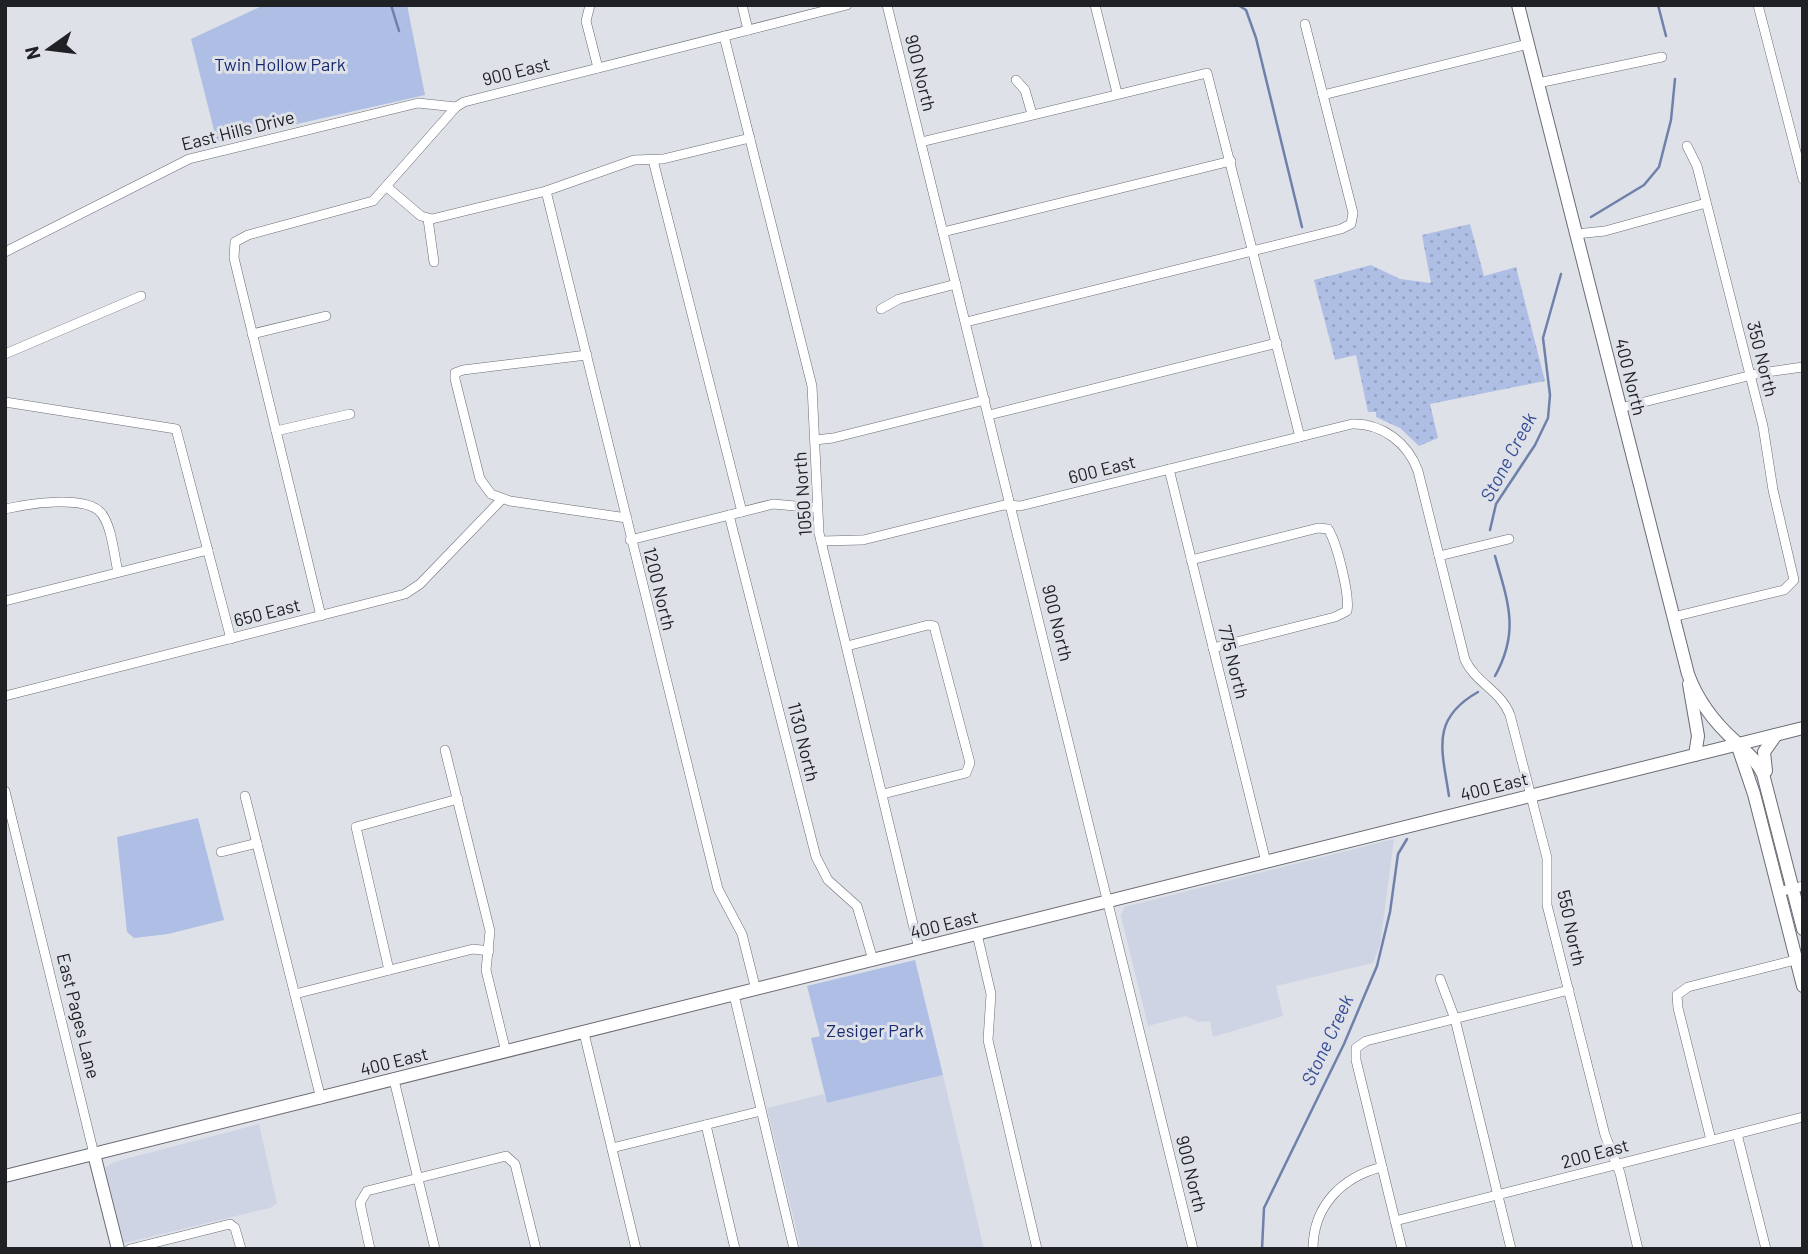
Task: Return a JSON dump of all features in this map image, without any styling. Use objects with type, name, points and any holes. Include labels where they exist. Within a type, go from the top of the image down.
[{"type":"main road","name":"400 North","points":[[1518,5],[1688,674],[1704,705],[1737,744],[1753,756],[1768,790],[1798,887],[1803,929]]},
{"type":"main road","points":[[1688,674],[1698,736],[1695,755]]},
{"type":"main road","name":"400 East","points":[[5,1176],[1803,728]]},
{"type":"main road","points":[[1768,790],[1763,752],[1776,734]]},
{"type":"main road","name":"400 North","points":[[1737,744],[1754,794],[1799,959],[1803,986]]},
{"type":"main road","name":"East Pages Lane","points":[[94,1154],[118,1249]]},
{"type":"street","points":[[590,5],[586,21],[598,68]]},
{"type":"street","points":[[742,5],[748,30]]},
{"type":"street","name":"900 East","points":[[252,334],[234,258],[235,242],[248,235],[363,206],[387,187],[456,107],[474,99],[847,5]]},
{"type":"street","name":"900 North","points":[[887,5],[1194,1249]]},
{"type":"street","points":[[1095,5],[1116,93]]},
{"type":"street","points":[[1758,5],[1803,179]]},
{"type":"street","points":[[966,322],[1254,251],[1351,224],[1353,213],[1306,24]]},
{"type":"street","name":"1050 North","points":[[724,36],[812,386],[821,541],[919,949]]},
{"type":"street","points":[[1323,95],[1528,44]]},
{"type":"street","points":[[1538,83],[1662,57]]},
{"type":"street","points":[[921,142],[1207,72],[1300,437]]},
{"type":"street","points":[[1016,80],[1025,90],[1032,114]]},
{"type":"street","name":"East Hills Drive","points":[[5,252],[189,159],[418,103],[456,107]]},
{"type":"street","points":[[428,219],[546,191],[634,160],[653,160],[750,138]]},
{"type":"street","name":"350 North","points":[[1673,617],[1784,590],[1794,583],[1750,375],[1697,166],[1687,146]]},
{"type":"street","points":[[653,160],[742,512]]},
{"type":"street","points":[[943,232],[1231,161]]},
{"type":"street","points":[[387,187],[428,219],[433,262]]},
{"type":"street","name":"1200 North","points":[[546,191],[718,889],[742,934],[756,990]]},
{"type":"street","points":[[1576,234],[1605,231],[1706,203]]},
{"type":"street","points":[[881,309],[899,299],[956,284]]},
{"type":"street","points":[[5,354],[141,296]]},
{"type":"street","points":[[321,616],[252,334],[326,316]]},
{"type":"street","points":[[989,415],[1277,344]]},
{"type":"street","points":[[587,355],[455,373],[480,479],[487,490],[502,499],[627,518]]},
{"type":"street","points":[[1620,408],[1750,375],[1803,367]]},
{"type":"street","points":[[815,440],[833,438],[985,400]]},
{"type":"street","points":[[5,402],[176,429],[231,639]]},
{"type":"street","points":[[276,431],[350,414]]},
{"type":"street","name":"600 East","points":[[821,541],[863,540],[1020,506],[1357,424],[1388,434]]},
{"type":"street","name":"550 North","points":[[1388,434],[1407,449],[1416,465],[1465,660],[1475,675],[1497,694],[1508,709],[1547,858],[1547,905],[1605,1135],[1617,1164],[1638,1249]]},
{"type":"street","name":"775 North","points":[[1169,469],[1266,862]]},
{"type":"street","name":"650 East","points":[[5,696],[400,596],[416,588],[502,499]]},
{"type":"street","points":[[5,509],[45,502],[92,506],[104,518],[118,572]]},
{"type":"street","points":[[630,540],[779,504],[817,508]]},
{"type":"street","name":"1130 North","points":[[729,515],[816,857],[828,880],[857,906],[873,960]]},
{"type":"street","points":[[1191,560],[1318,528],[1328,529],[1347,597],[1347,611],[1335,617],[1213,648]]},
{"type":"street","points":[[1438,556],[1509,539]]},
{"type":"street","points":[[5,601],[208,550]]},
{"type":"street","points":[[847,646],[934,626],[967,750],[970,771],[883,794]]},
{"type":"street","points":[[445,750],[490,930],[486,970],[506,1052]]},
{"type":"street","name":"East Pages Lane","points":[[5,792],[94,1154]]},
{"type":"street","points":[[245,796],[321,1098]]},
{"type":"street","points":[[389,970],[356,827],[458,799]]},
{"type":"street","points":[[221,852],[257,843]]},
{"type":"street","points":[[1779,892],[1798,887]]},
{"type":"street","points":[[977,934],[991,993],[988,1040],[1037,1249]]},
{"type":"street","points":[[295,994],[473,949],[489,951]]},
{"type":"street","points":[[1711,1140],[1677,995],[1688,988],[1799,959]]},
{"type":"street","points":[[1440,979],[1455,1019],[1511,1249]]},
{"type":"street","points":[[1402,1249],[1356,1060],[1356,1048],[1366,1041],[1569,990]]},
{"type":"street","points":[[734,995],[794,1249]]},
{"type":"street","points":[[584,1033],[636,1249]]},
{"type":"street","points":[[394,1080],[435,1249]]},
{"type":"street","points":[[612,1148],[761,1111]]},
{"type":"street","name":"200 East","points":[[1395,1221],[1803,1117]]},
{"type":"street","points":[[706,1125],[735,1249]]},
{"type":"street","points":[[1737,1133],[1766,1249]]},
{"type":"street","points":[[370,1249],[360,1207],[362,1196],[371,1190],[510,1157],[516,1169],[536,1249]]},
{"type":"street","points":[[1313,1249],[1318,1217],[1326,1202],[1345,1183],[1381,1167]]},
{"type":"street","points":[[130,1249],[166,1244],[230,1224],[235,1228],[241,1249]]},
{"type":"shaded area","points":[[1394,839],[1380,945],[1373,963],[1276,986],[1283,1016],[1213,1037],[1210,1021],[1198,1022],[1186,1016],[1148,1026],[1121,916],[1124,907]]},
{"type":"shaded area","points":[[943,1075],[984,1249],[801,1249],[767,1108],[824,1094],[827,1103]]},
{"type":"shaded area","points":[[259,1124],[277,1203],[270,1208],[124,1243],[105,1168],[114,1162]]},
{"type":"green space","name":"Twin Hollow Park","points":[[264,5],[407,5],[425,95],[217,142],[191,39]]},
{"type":"green space","points":[[1470,224],[1484,276],[1516,267],[1545,381],[1430,404],[1438,438],[1419,446],[1400,428],[1376,417],[1376,412],[1368,412],[1356,355],[1335,360],[1314,280],[1371,265],[1400,279],[1431,283],[1422,235]]},
{"type":"green space","points":[[198,818],[224,920],[168,934],[134,938],[127,932],[117,837]]},
{"type":"green space","name":"Zesiger Park","points":[[915,960],[943,1075],[827,1103],[811,1038],[820,1036],[807,986]]},
{"type":"waterway","points":[[391,5],[399,31]]},
{"type":"waterway","points":[[1238,5],[1246,10],[1256,38],[1302,227]]},
{"type":"waterway","name":"Stone Creek","points":[[1658,5],[1666,36]]},
{"type":"waterway","name":"Stone Creek","points":[[1591,217],[1644,185],[1659,167],[1671,120],[1675,79]]},
{"type":"waterway","name":"Stone Creek","points":[[1490,530],[1496,504],[1535,445],[1548,418],[1550,395],[1543,338],[1561,274]]},
{"type":"waterway","name":"Stone Creek","points":[[1495,556],[1509,616],[1507,645],[1495,676]]},
{"type":"waterway","name":"Stone Creek","points":[[1449,796],[1442,750],[1446,725],[1452,713],[1478,692]]},
{"type":"waterway","name":"Stone Creek","points":[[1262,1249],[1264,1208],[1344,1044],[1377,966],[1390,912],[1398,854],[1407,839]]}]
